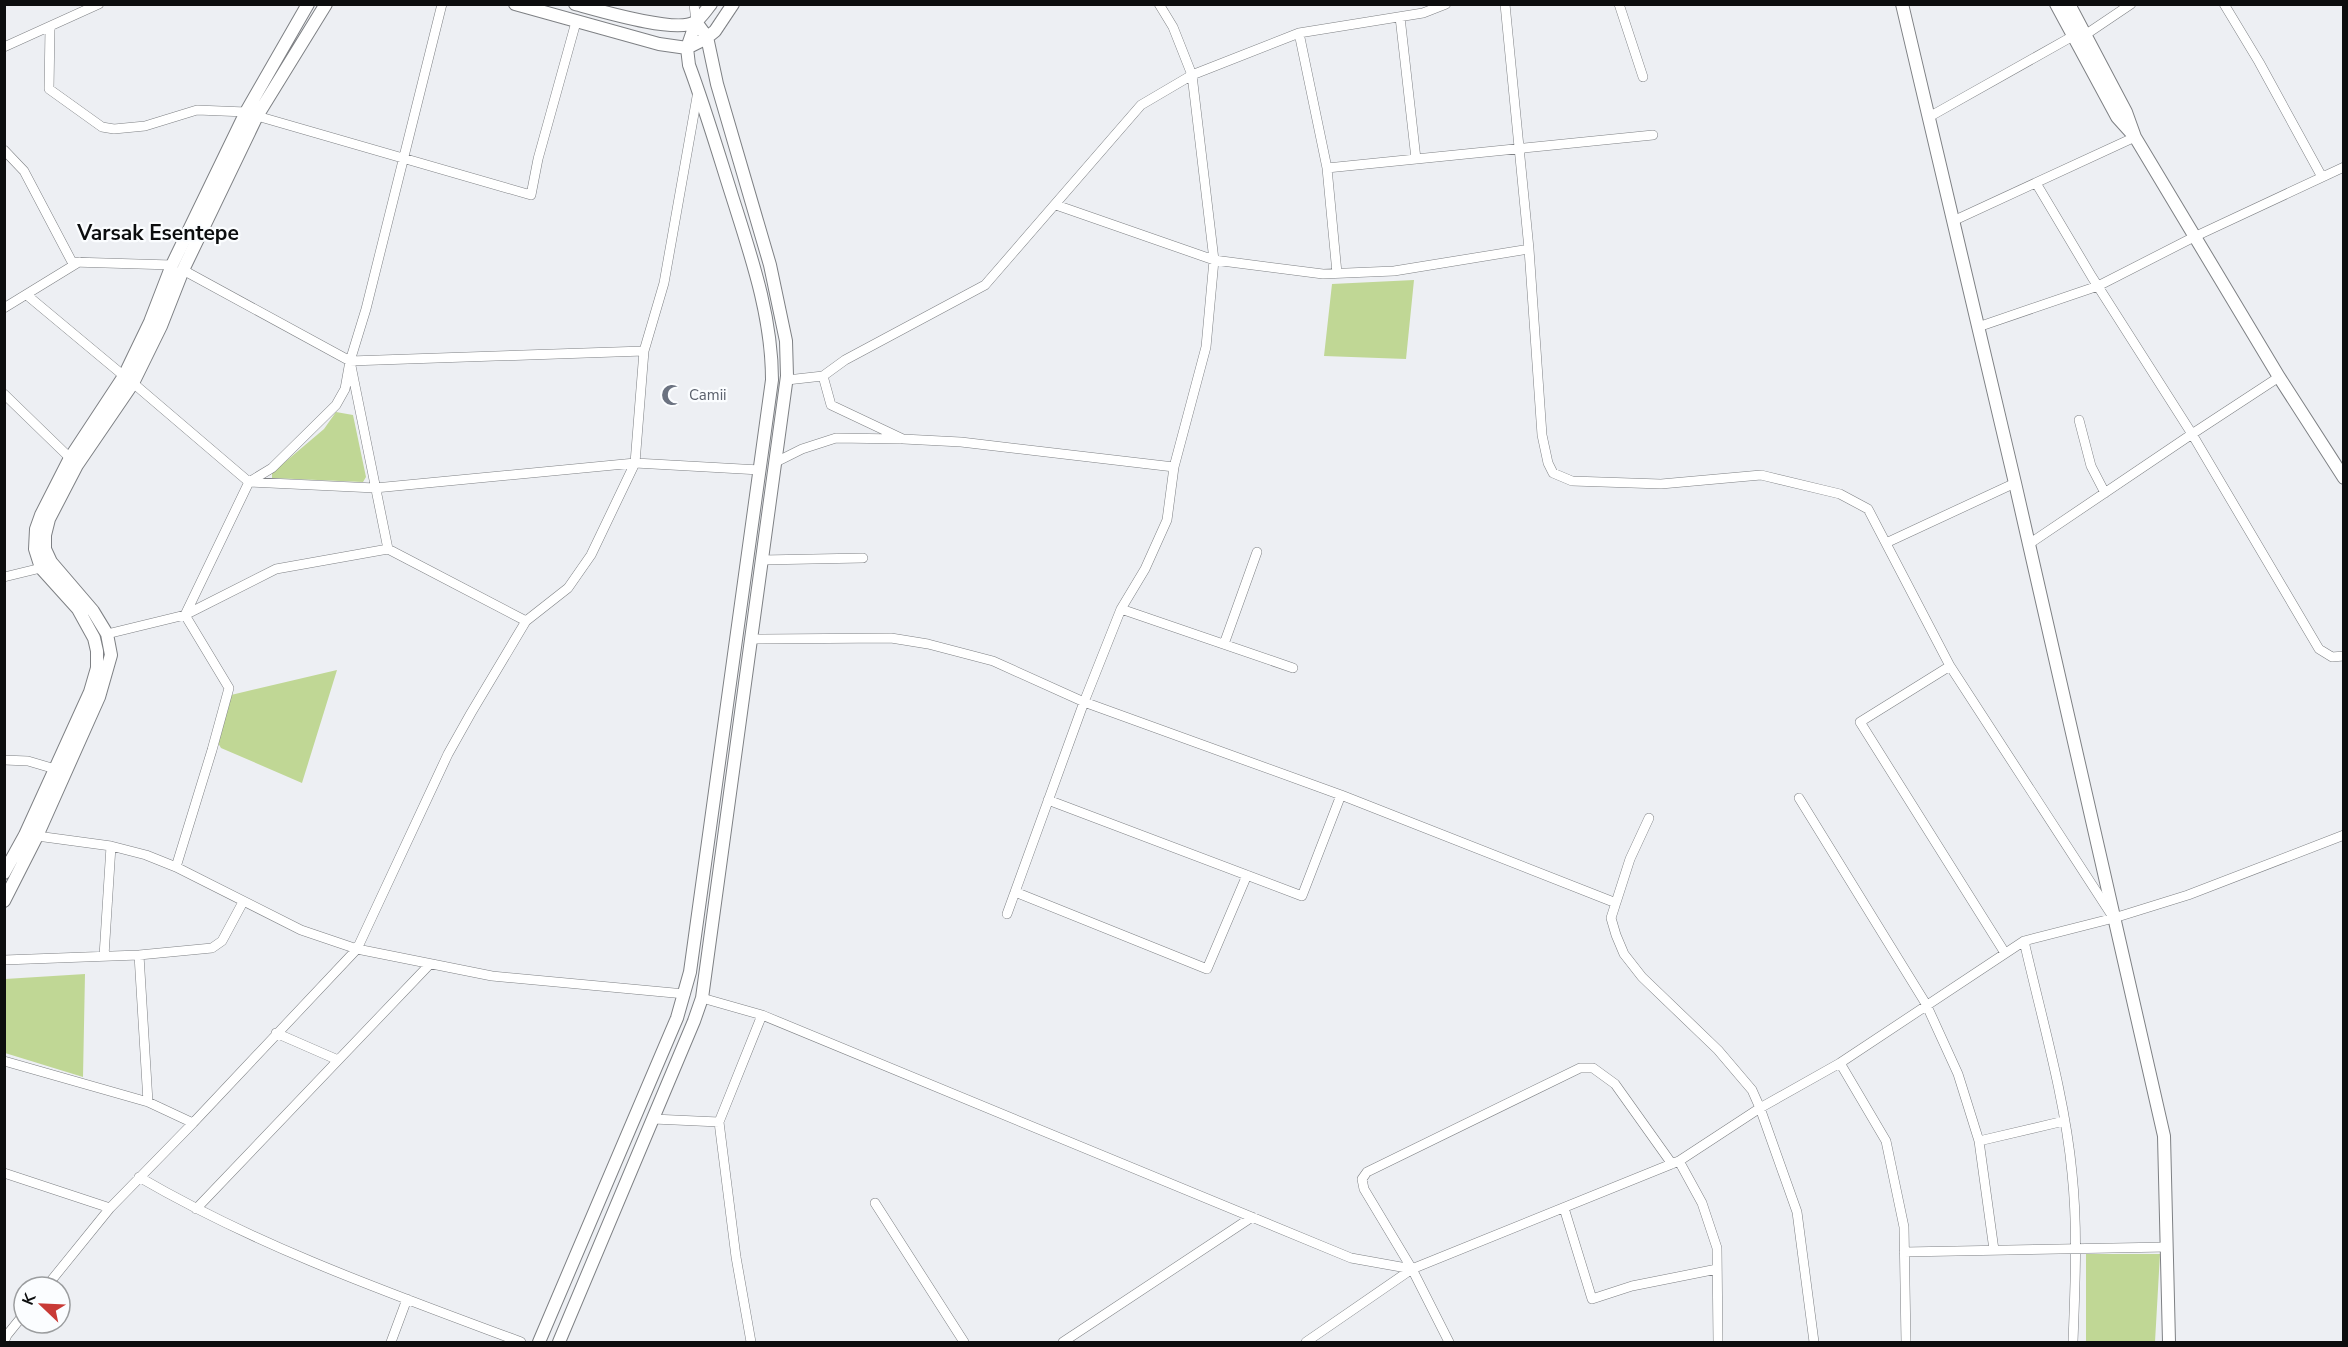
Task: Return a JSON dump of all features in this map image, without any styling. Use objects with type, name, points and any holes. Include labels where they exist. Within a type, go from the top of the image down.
[{"type":"street","points":[[4,47],[99,4]]},
{"type":"street","points":[[5,870],[31,836],[99,697],[111,655],[107,634],[93,611],[51,562],[45,549],[45,535],[49,519],[77,465],[129,380],[150,322],[251,114],[308,4]]},
{"type":"street","points":[[251,114],[326,4]]},
{"type":"street","points":[[185,615],[249,482],[272,468],[336,405],[345,388],[442,4]]},
{"type":"street","points":[[514,4],[659,44],[687,48],[715,31],[733,4]]},
{"type":"street","points":[[575,4],[659,24],[687,25],[696,22]]},
{"type":"street","points":[[559,1342],[702,998],[787,380],[786,341],[770,265],[717,84],[708,37],[696,22],[694,4]]},
{"type":"street","points":[[539,1342],[685,994],[692,961],[772,380],[772,349],[768,322],[753,261],[689,65],[687,48],[696,22],[711,4]]},
{"type":"street","points":[[1007,914],[1084,702],[1121,609],[1145,569],[1167,520],[1174,467],[1206,347],[1214,260],[1192,75],[1173,27],[1159,4]]},
{"type":"street","points":[[787,380],[823,376],[845,360],[985,285],[1141,105],[1192,75],[1299,33],[1423,13],[1446,4]]},
{"type":"street","points":[[1505,4],[1529,249],[1542,435],[1548,463],[1553,473],[1572,481],[1661,484],[1761,474],[1840,494],[1868,509],[1950,666],[2114,918]]},
{"type":"street","points":[[1619,4],[1642,77]]},
{"type":"street","points":[[1902,4],[2015,483],[2164,1136],[2169,1342]]},
{"type":"street","points":[[2056,4],[2079,35]]},
{"type":"street","points":[[2069,4],[2079,35],[2117,117],[2135,137],[2279,377],[2343,478]]},
{"type":"street","points":[[1929,117],[2131,4]]},
{"type":"street","points":[[2224,4],[2259,62],[2322,177]]},
{"type":"street","points":[[605,30],[609,13]]},
{"type":"street","points":[[1400,17],[1416,159]]},
{"type":"street","points":[[50,27],[50,89],[102,127],[114,129],[145,126],[197,110],[251,114],[531,195],[538,159],[576,22]]},
{"type":"street","points":[[1299,33],[1327,168],[1337,273]]},
{"type":"street","points":[[56,1275],[110,1208],[357,949],[448,754],[526,621],[568,588],[591,555],[635,463],[644,351],[664,283],[698,90]]},
{"type":"street","points":[[1327,168],[1653,135]]},
{"type":"street","points":[[1953,220],[2135,137]]},
{"type":"street","points":[[4,150],[24,171],[72,262],[178,267],[350,362],[644,351]]},
{"type":"street","points":[[1978,327],[2098,286],[2194,237],[2343,167]]},
{"type":"street","points":[[2036,183],[2192,434],[2319,649],[2332,657],[2343,656]]},
{"type":"street","points":[[1056,205],[1214,260],[1323,274],[1394,271],[1529,249]]},
{"type":"street","points":[[4,308],[28,296],[79,262]]},
{"type":"street","points":[[28,296],[249,482],[375,488],[635,463],[760,470],[802,449],[836,438],[961,442],[1174,467]]},
{"type":"street","points":[[350,362],[388,549]]},
{"type":"street","points":[[823,376],[831,405],[903,440]]},
{"type":"street","points":[[2029,544],[2279,377]]},
{"type":"street","points":[[4,901],[31,836],[55,768],[90,692],[97,668],[98,651],[94,638],[78,609],[41,568],[35,549],[36,529],[70,458],[129,380]]},
{"type":"street","points":[[4,393],[70,458]]},
{"type":"street","points":[[2079,420],[2091,466],[2105,493]]},
{"type":"street","points":[[1886,543],[2015,483]]},
{"type":"street","points":[[94,638],[185,615],[276,569],[388,549],[526,621]]},
{"type":"street","points":[[1224,644],[1257,552]]},
{"type":"street","points":[[762,560],[863,558]]},
{"type":"street","points":[[4,577],[41,568]]},
{"type":"street","points":[[1121,609],[1293,668]]},
{"type":"street","points":[[176,867],[229,688],[185,615]]},
{"type":"street","points":[[751,639],[860,640],[876,637],[928,644],[993,661],[1084,702],[1341,795],[1616,903]]},
{"type":"street","points":[[1950,666],[1860,722],[2005,953]]},
{"type":"street","points":[[4,760],[28,761],[55,768]]},
{"type":"street","points":[[1048,800],[1302,896],[1341,795]]},
{"type":"street","points":[[1799,798],[1926,1004],[1958,1074],[1979,1141],[1994,1250]]},
{"type":"street","points":[[1649,818],[1630,859],[1611,918],[1624,954],[1642,977],[1718,1050],[1752,1090],[1797,1212],[1814,1342]]},
{"type":"street","points":[[1306,1342],[1412,1269],[1675,1163],[1760,1108],[1840,1063],[2024,940],[2114,918],[2188,895],[2343,835]]},
{"type":"street","points":[[31,836],[111,846],[146,855],[176,867],[301,930],[357,949],[492,976],[685,994],[762,1015],[1351,1258],[1412,1269]]},
{"type":"street","points":[[104,956],[111,846]]},
{"type":"street","points":[[1015,892],[1207,969],[1247,875]]},
{"type":"street","points":[[4,960],[139,955],[212,948],[222,941],[243,902]]},
{"type":"street","points":[[2024,940],[2064,1121],[2072,1173],[2076,1248],[2073,1342]]},
{"type":"street","points":[[139,955],[148,1102]]},
{"type":"street","points":[[196,1209],[430,964]]},
{"type":"street","points":[[751,1342],[736,1257],[719,1122],[762,1015]]},
{"type":"street","points":[[276,1034],[338,1060]]},
{"type":"street","points":[[4,1061],[148,1102],[193,1123]]},
{"type":"street","points":[[1840,1063],[1886,1141],[1904,1227],[1906,1342]]},
{"type":"street","points":[[1449,1342],[1412,1269],[1364,1189],[1362,1179],[1367,1172],[1580,1068],[1593,1068],[1615,1084],[1675,1163],[1702,1203],[1717,1248],[1718,1342]]},
{"type":"street","points":[[653,1119],[719,1122]]},
{"type":"street","points":[[1979,1141],[2064,1121]]},
{"type":"street","points":[[4,1173],[110,1208]]},
{"type":"street","points":[[139,1178],[196,1209],[334,1271],[521,1342]]},
{"type":"street","points":[[875,1203],[964,1342]]},
{"type":"street","points":[[1564,1208],[1592,1299],[1632,1286],[1717,1269]]},
{"type":"street","points":[[1063,1342],[1252,1217]]},
{"type":"street","points":[[1904,1252],[2168,1246]]},
{"type":"street","points":[[391,1342],[407,1299]]},
{"type":"street","points":[[4,1342],[12,1329]]},
{"type":"green space","points":[[1414,280],[1406,359],[1324,356],[1332,284]]},
{"type":"green space","points":[[336,412],[353,415],[366,477],[363,482],[272,478],[272,473],[324,429]]},
{"type":"green space","points":[[337,670],[302,783],[221,748],[218,743],[231,695]]},
{"type":"green space","points":[[85,974],[83,1077],[5,1053],[5,979]]},
{"type":"green space","points":[[2086,1254],[2160,1254],[2155,1342],[2086,1342]]},
{"type":"place","name":"Camii","points":[[672,395]]},
{"type":"district","name":"Varsak Esentepe","points":[[158,233]]}]
